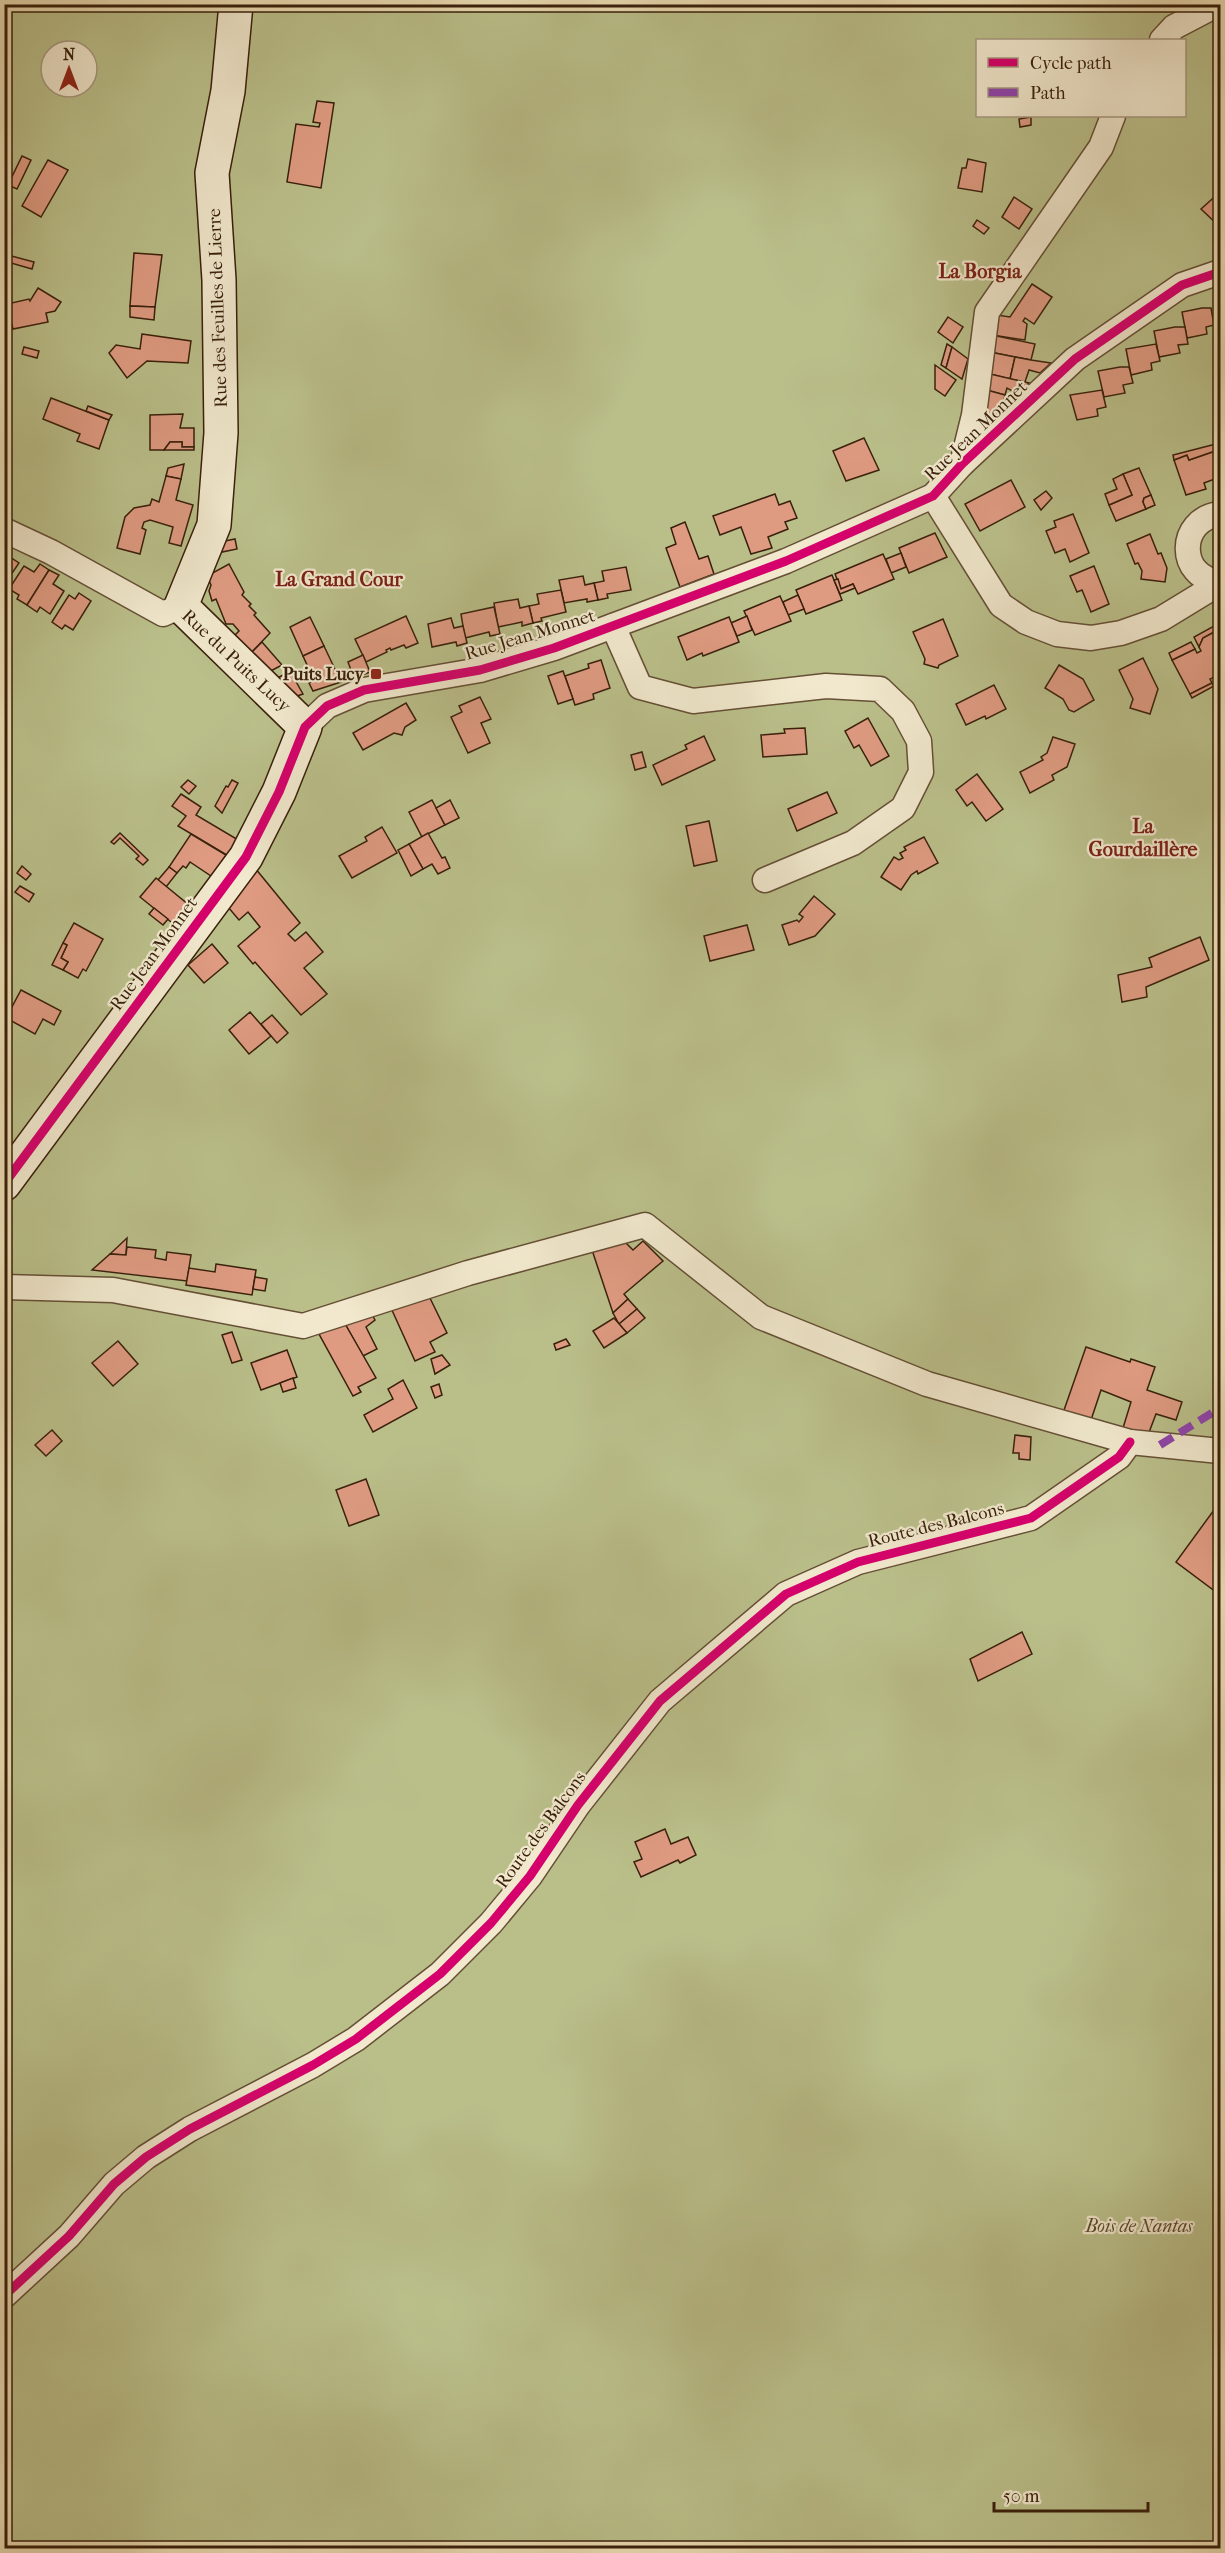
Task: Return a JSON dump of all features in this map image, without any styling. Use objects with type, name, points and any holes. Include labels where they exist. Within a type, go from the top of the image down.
[{"type":"street","name":"Rue des Feuilles de Lierre","points":[[181,606],[214,525],[221,433],[219,280],[212,173],[228,91],[236,4]]},
{"type":"street","points":[[1163,39],[1174,27],[1218,4]]},
{"type":"street","points":[[962,464],[974,415],[987,312],[1101,147],[1113,117]]},
{"type":"street","name":"Rue Jean Monnet","points":[[4,1184],[246,857],[279,792],[305,727],[327,706],[364,690],[480,670],[554,648],[786,561],[933,496],[962,464],[1075,359],[1182,285],[1221,272]]},
{"type":"street","points":[[933,496],[1001,605],[1026,622],[1057,633],[1091,638],[1121,633],[1161,620],[1221,583]]},
{"type":"street","points":[[1221,514],[1208,517],[1193,529],[1188,540],[1188,552],[1191,564],[1199,574],[1221,583]]},
{"type":"street","name":"Rue du Puits Lucy","points":[[4,530],[51,552],[163,614],[181,606],[305,727]]},
{"type":"street","points":[[613,626],[640,687],[693,701],[826,686],[880,689],[903,711],[919,741],[921,772],[903,808],[853,843],[765,880]]},
{"type":"street","points":[[4,1287],[113,1290],[303,1326],[468,1273],[645,1225],[761,1317],[927,1384],[1130,1442],[1221,1450]]},
{"type":"street","name":"Route des Balcons","points":[[4,2296],[61,2244],[114,2184],[146,2157],[190,2129],[356,2040],[440,1974],[491,1923],[530,1876],[578,1805],[660,1701],[786,1594],[858,1562],[1031,1518],[1119,1458],[1130,1442]]},
{"type":"green space","name":"Bois de Nantas","points":[[5,5],[1220,5],[1220,2548],[5,2548]]},
{"type":"building","points":[[317,101],[334,103],[321,188],[287,182],[296,124],[319,127],[320,123],[313,122]]},
{"type":"building","points":[[1031,117],[1031,125],[1020,127],[1019,119]]},
{"type":"building","points":[[22,156],[31,160],[17,189],[8,185]]},
{"type":"building","points":[[968,159],[986,163],[982,192],[958,188],[962,168],[966,168]]},
{"type":"building","points":[[48,160],[68,170],[41,217],[22,206]]},
{"type":"building","points":[[1220,192],[1220,227],[1201,209]]},
{"type":"building","points":[[1014,197],[1032,209],[1019,229],[1002,217]]},
{"type":"building","points":[[977,220],[989,228],[984,234],[973,226]]},
{"type":"building","points":[[134,253],[162,255],[155,307],[130,306]]},
{"type":"building","points":[[4,254],[34,262],[32,269],[4,261]]},
{"type":"building","points":[[1032,284],[1052,297],[1034,324],[1025,318],[1023,321],[1027,324],[1025,340],[992,335],[997,315],[1010,317]]},
{"type":"building","points":[[38,288],[61,302],[55,311],[46,313],[48,322],[13,329],[7,304],[29,299],[30,301]]},
{"type":"building","points":[[130,306],[155,307],[154,320],[130,317]]},
{"type":"building","points":[[1211,308],[1214,325],[1206,327],[1207,334],[1187,338],[1182,312]]},
{"type":"building","points":[[948,317],[963,327],[953,343],[938,332]]},
{"type":"building","points":[[1185,327],[1188,344],[1178,345],[1180,353],[1159,357],[1154,331]]},
{"type":"building","points":[[142,334],[191,341],[188,363],[147,361],[127,378],[109,353],[116,345],[140,349]]},
{"type":"building","points":[[992,335],[1035,344],[1031,360],[990,352]]},
{"type":"building","points":[[947,344],[952,347],[946,368],[941,365]]},
{"type":"building","points":[[1156,344],[1160,361],[1151,363],[1152,370],[1131,375],[1126,349]]},
{"type":"building","points":[[24,347],[39,351],[37,358],[22,354]]},
{"type":"building","points":[[952,347],[968,359],[962,379],[946,368]]},
{"type":"building","points":[[990,352],[1015,357],[1010,379],[986,373]]},
{"type":"building","points":[[1015,357],[1051,363],[1040,373],[1029,370],[1025,382],[1010,379]]},
{"type":"building","points":[[935,365],[956,380],[945,396],[935,389]]},
{"type":"building","points":[[1129,367],[1133,383],[1123,385],[1125,393],[1104,397],[1098,371]]},
{"type":"building","points":[[986,373],[1029,383],[1018,394],[1007,388],[1005,395],[983,389]]},
{"type":"building","points":[[983,389],[1005,395],[1001,415],[993,423],[981,419]]},
{"type":"building","points":[[1102,390],[1106,407],[1097,409],[1098,416],[1077,420],[1070,395]]},
{"type":"building","points":[[51,398],[109,420],[99,449],[77,441],[80,434],[43,419]]},
{"type":"building","points":[[88,406],[112,415],[109,420],[86,411]]},
{"type":"building","points":[[183,414],[180,428],[194,428],[194,447],[182,447],[182,442],[170,442],[164,450],[150,450],[150,415]]},
{"type":"building","points":[[864,438],[879,470],[846,481],[833,451]]},
{"type":"building","points":[[1220,440],[1220,477],[1204,483],[1206,489],[1186,495],[1174,460],[1187,455],[1189,460],[1218,450],[1215,442]]},
{"type":"building","points":[[170,442],[182,442],[182,447],[194,447],[194,450],[164,450]]},
{"type":"building","points":[[1216,444],[1218,450],[1189,460],[1187,455],[1174,460],[1173,455]]},
{"type":"building","points":[[184,464],[181,479],[166,476],[168,468]]},
{"type":"building","points":[[1139,468],[1151,495],[1144,498],[1146,509],[1116,521],[1109,505],[1132,495],[1123,474]]},
{"type":"building","points":[[1123,474],[1132,495],[1109,505],[1105,494],[1117,489],[1113,479]]},
{"type":"building","points":[[166,476],[181,479],[176,500],[193,505],[181,546],[169,543],[173,527],[150,520],[144,522],[142,528],[146,530],[140,554],[117,548],[125,517],[134,508],[150,505],[152,499],[159,502]]},
{"type":"building","points":[[1011,480],[1025,507],[980,531],[965,504]]},
{"type":"building","points":[[1046,491],[1052,498],[1041,510],[1034,500]]},
{"type":"building","points":[[775,494],[779,505],[790,501],[797,518],[785,522],[788,529],[768,537],[772,548],[751,554],[741,527],[720,535],[713,516]]},
{"type":"building","points":[[1151,495],[1155,505],[1146,509],[1144,498]]},
{"type":"building","points":[[1073,514],[1089,553],[1070,562],[1065,549],[1055,553],[1046,531],[1056,527],[1054,521]]},
{"type":"building","points":[[685,522],[699,559],[708,556],[714,574],[680,587],[666,548],[676,544],[671,528]]},
{"type":"building","points":[[935,533],[947,557],[909,573],[899,548]]},
{"type":"building","points":[[1150,534],[1167,568],[1165,582],[1141,579],[1142,571],[1138,563],[1135,564],[1127,544]]},
{"type":"building","points":[[235,539],[237,549],[222,552],[220,542]]},
{"type":"building","points":[[4,546],[11,550],[7,555],[19,563],[4,585]]},
{"type":"building","points":[[901,553],[906,567],[891,573],[886,559]]},
{"type":"building","points":[[883,554],[894,579],[858,594],[853,584],[841,589],[835,574]]},
{"type":"building","points":[[40,564],[49,570],[27,605],[17,599],[19,595],[9,589],[24,566],[34,572]]},
{"type":"building","points":[[229,564],[244,592],[242,595],[251,604],[249,606],[256,613],[254,615],[270,633],[250,654],[233,637],[239,631],[233,624],[226,624],[216,599],[212,601],[209,591],[211,585],[207,576]]},
{"type":"building","points":[[1094,566],[1109,604],[1091,612],[1082,590],[1077,592],[1070,576]]},
{"type":"building","points":[[626,567],[631,590],[607,594],[608,598],[598,600],[594,583],[604,581],[602,571]]},
{"type":"building","points":[[49,570],[59,575],[53,584],[64,591],[50,614],[40,607],[37,612],[27,605]]},
{"type":"building","points":[[832,575],[842,600],[806,614],[796,590]]},
{"type":"building","points":[[583,576],[585,585],[594,583],[598,600],[587,602],[587,599],[564,603],[559,580]]},
{"type":"building","points":[[838,579],[841,589],[853,584],[855,588],[840,594],[834,580]]},
{"type":"building","points":[[561,590],[566,612],[541,618],[542,621],[533,623],[529,606],[539,604],[537,594]]},
{"type":"building","points":[[79,593],[91,601],[73,630],[65,625],[62,629],[52,622],[69,595],[75,599]]},
{"type":"building","points":[[798,595],[804,609],[788,615],[783,602]]},
{"type":"building","points":[[780,596],[791,621],[755,635],[744,611]]},
{"type":"building","points":[[518,599],[520,608],[529,606],[533,623],[522,626],[522,622],[498,627],[494,603]]},
{"type":"building","points":[[494,607],[500,634],[490,636],[489,632],[465,638],[461,614]]},
{"type":"building","points":[[406,616],[418,643],[406,648],[404,645],[391,650],[390,648],[386,650],[387,652],[366,662],[355,639]]},
{"type":"building","points":[[747,616],[752,630],[737,636],[731,623]]},
{"type":"building","points":[[310,617],[324,646],[303,656],[290,627]]},
{"type":"building","points":[[729,617],[739,642],[687,660],[678,637]]},
{"type":"building","points":[[451,618],[454,628],[463,626],[467,643],[457,646],[456,642],[432,647],[428,624]]},
{"type":"building","points":[[943,619],[958,656],[939,665],[938,668],[924,664],[925,659],[913,632]]},
{"type":"building","points":[[1214,626],[1216,631],[1203,638],[1199,647],[1194,637]]},
{"type":"building","points":[[1216,631],[1220,639],[1220,666],[1216,668],[1219,675],[1210,679],[1212,683],[1190,694],[1172,660],[1195,649],[1197,653],[1201,651],[1199,647],[1203,638]]},
{"type":"building","points":[[262,642],[282,665],[267,673],[250,654]]},
{"type":"building","points":[[1191,642],[1195,649],[1172,660],[1169,653]]},
{"type":"building","points":[[324,646],[341,682],[313,691],[309,683],[314,680],[303,656]]},
{"type":"building","points":[[363,655],[370,672],[354,678],[348,662]]},
{"type":"building","points":[[1143,658],[1158,689],[1150,714],[1130,708],[1133,699],[1119,670]]},
{"type":"building","points":[[601,660],[610,688],[593,694],[594,699],[575,705],[565,676],[589,668],[588,664]]},
{"type":"building","points":[[1059,665],[1083,679],[1094,700],[1074,712],[1069,710],[1063,699],[1045,688]]},
{"type":"building","points":[[290,671],[303,694],[288,699],[274,680]]},
{"type":"building","points":[[563,671],[573,699],[558,704],[548,676]]},
{"type":"building","points":[[1212,683],[1214,686],[1192,698],[1190,694]]},
{"type":"building","points":[[994,685],[1006,709],[986,719],[985,716],[966,725],[956,704]]},
{"type":"building","points":[[480,697],[491,719],[481,723],[490,743],[468,753],[451,717],[462,712],[459,706]]},
{"type":"building","points":[[406,703],[416,720],[405,727],[402,735],[394,733],[363,750],[353,733]]},
{"type":"building","points":[[868,718],[889,756],[871,766],[859,745],[854,748],[845,731]]},
{"type":"building","points":[[805,728],[807,754],[763,757],[761,735],[785,733],[784,729]]},
{"type":"building","points":[[704,736],[715,760],[662,785],[653,765],[687,749],[685,745]]},
{"type":"building","points":[[1053,737],[1075,744],[1067,767],[1052,775],[1054,780],[1030,793],[1020,772],[1043,760],[1041,757],[1047,753]]},
{"type":"building","points":[[642,752],[646,767],[635,770],[631,755]]},
{"type":"building","points":[[977,774],[1003,809],[986,821],[972,802],[967,806],[956,790]]},
{"type":"building","points":[[188,780],[196,786],[189,794],[181,787]]},
{"type":"building","points":[[232,780],[238,783],[222,813],[215,806]]},
{"type":"building","points":[[827,792],[837,813],[797,831],[788,809]]},
{"type":"building","points":[[181,794],[201,807],[196,815],[240,841],[230,857],[178,826],[186,816],[172,806]]},
{"type":"building","points":[[432,800],[445,825],[422,837],[409,812]]},
{"type":"building","points":[[450,800],[459,818],[445,825],[436,808]]},
{"type":"building","points":[[709,821],[717,861],[694,866],[686,826]]},
{"type":"building","points":[[382,827],[397,853],[352,878],[339,856],[367,841],[365,837]]},
{"type":"building","points":[[120,833],[148,860],[143,865],[136,859],[139,856],[120,838],[114,844],[111,842]]},
{"type":"building","points":[[428,833],[450,868],[438,874],[432,864],[423,869],[409,844]]},
{"type":"building","points":[[191,834],[226,855],[214,878],[190,862],[186,868],[183,866],[177,873],[169,867]]},
{"type":"building","points":[[924,837],[938,863],[918,874],[917,871],[911,875],[901,890],[881,877],[894,857],[899,860],[903,858],[900,853],[906,850],[904,847]]},
{"type":"building","points":[[409,844],[423,869],[411,876],[398,850]]},
{"type":"building","points":[[22,866],[31,874],[26,880],[17,873]]},
{"type":"building","points":[[169,867],[177,873],[166,887],[158,880]]},
{"type":"building","points":[[255,868],[300,923],[288,934],[295,941],[306,932],[323,952],[304,968],[327,994],[301,1015],[238,946],[260,927],[248,912],[239,920],[228,907]]},
{"type":"building","points":[[156,878],[195,910],[181,930],[140,897]]},
{"type":"building","points":[[20,886],[34,894],[29,902],[15,892]]},
{"type":"building","points":[[814,896],[835,914],[815,936],[789,945],[782,925],[797,920],[799,922],[803,917],[799,914]]},
{"type":"building","points":[[154,908],[168,919],[163,925],[149,914]]},
{"type":"building","points":[[74,923],[103,939],[86,971],[83,969],[78,978],[63,970],[68,962],[61,958],[67,945],[63,943]]},
{"type":"building","points":[[747,925],[754,950],[710,961],[704,936]]},
{"type":"building","points":[[1200,937],[1209,960],[1146,987],[1147,997],[1122,1002],[1118,975],[1152,967],[1149,958]]},
{"type":"building","points":[[63,943],[67,945],[61,958],[68,962],[63,970],[52,965]]},
{"type":"building","points":[[212,944],[228,963],[204,983],[188,965]]},
{"type":"building","points":[[21,990],[61,1011],[54,1025],[43,1019],[35,1034],[6,1018]]},
{"type":"building","points":[[250,1012],[271,1036],[249,1054],[229,1030]]},
{"type":"building","points":[[272,1015],[288,1033],[277,1043],[261,1024]]},
{"type":"building","points":[[127,1238],[126,1255],[110,1254]]},
{"type":"building","points":[[623,1240],[633,1250],[643,1241],[663,1261],[624,1294],[628,1299],[613,1313],[590,1244]]},
{"type":"building","points":[[127,1247],[156,1250],[155,1258],[166,1260],[167,1252],[191,1255],[187,1281],[92,1270],[110,1254],[126,1255]]},
{"type":"building","points":[[216,1264],[256,1270],[252,1295],[186,1285],[189,1268],[215,1272]]},
{"type":"building","points":[[255,1277],[267,1279],[265,1291],[253,1289]]},
{"type":"building","points":[[427,1292],[447,1333],[430,1342],[435,1352],[415,1361],[391,1308]]},
{"type":"building","points":[[628,1299],[637,1309],[619,1324],[613,1313]]},
{"type":"building","points":[[637,1309],[645,1318],[627,1333],[619,1324]]},
{"type":"building","points":[[370,1311],[375,1320],[366,1327],[377,1349],[363,1356],[344,1322]]},
{"type":"building","points":[[614,1318],[627,1333],[604,1348],[593,1331]]},
{"type":"building","points":[[344,1322],[376,1378],[358,1387],[361,1392],[353,1396],[319,1334]]},
{"type":"building","points":[[232,1332],[242,1360],[232,1363],[222,1335]]},
{"type":"building","points":[[566,1339],[570,1345],[556,1350],[554,1344]]},
{"type":"building","points":[[118,1341],[138,1364],[113,1386],[92,1363]]},
{"type":"building","points":[[1086,1347],[1130,1362],[1131,1359],[1155,1367],[1147,1390],[1182,1402],[1176,1420],[1156,1414],[1148,1435],[1123,1428],[1131,1402],[1101,1390],[1091,1420],[1063,1413]]},
{"type":"building","points":[[287,1350],[297,1377],[261,1390],[251,1363]]},
{"type":"building","points":[[442,1355],[450,1365],[435,1374],[431,1359]]},
{"type":"building","points":[[293,1378],[296,1388],[283,1392],[280,1383]]},
{"type":"building","points":[[403,1380],[417,1408],[373,1432],[364,1415],[393,1399],[388,1389]]},
{"type":"building","points":[[439,1384],[442,1395],[435,1398],[431,1387]]},
{"type":"building","points":[[52,1430],[62,1441],[46,1456],[35,1445]]},
{"type":"building","points":[[1015,1435],[1031,1437],[1030,1460],[1019,1459],[1019,1453],[1013,1453]]},
{"type":"building","points":[[366,1479],[379,1515],[349,1526],[336,1490]]},
{"type":"building","points":[[1214,1510],[1220,1514],[1220,1595],[1176,1562]]},
{"type":"building","points":[[1022,1632],[1032,1654],[978,1681],[970,1659]]},
{"type":"building","points":[[665,1829],[671,1844],[688,1837],[696,1855],[680,1863],[678,1860],[641,1877],[634,1862],[642,1859],[635,1842]]},
{"type":"marked path","points":[[1160,1445],[1220,1408]]},
{"type":"cycle path","points":[[4,1184],[246,857],[279,792],[305,727],[327,706],[364,690],[480,670],[554,648],[786,561],[933,496],[962,464],[1075,359],[1182,285],[1220,272]]},
{"type":"cycle path","points":[[4,2296],[69,2236],[114,2184],[146,2157],[190,2129],[313,2065],[356,2039],[440,1974],[491,1923],[530,1876],[578,1805],[660,1701],[786,1594],[858,1562],[1031,1518],[1119,1457],[1130,1442]]},
{"type":"place","name":"Puits Lucy","points":[[376,674]]},
{"type":"district","name":"La Borgia","points":[[980,271]]},
{"type":"district","name":"La Grand Cour","points":[[339,579]]},
{"type":"district","name":"La Gourdaillère","points":[[1143,838]]}]
